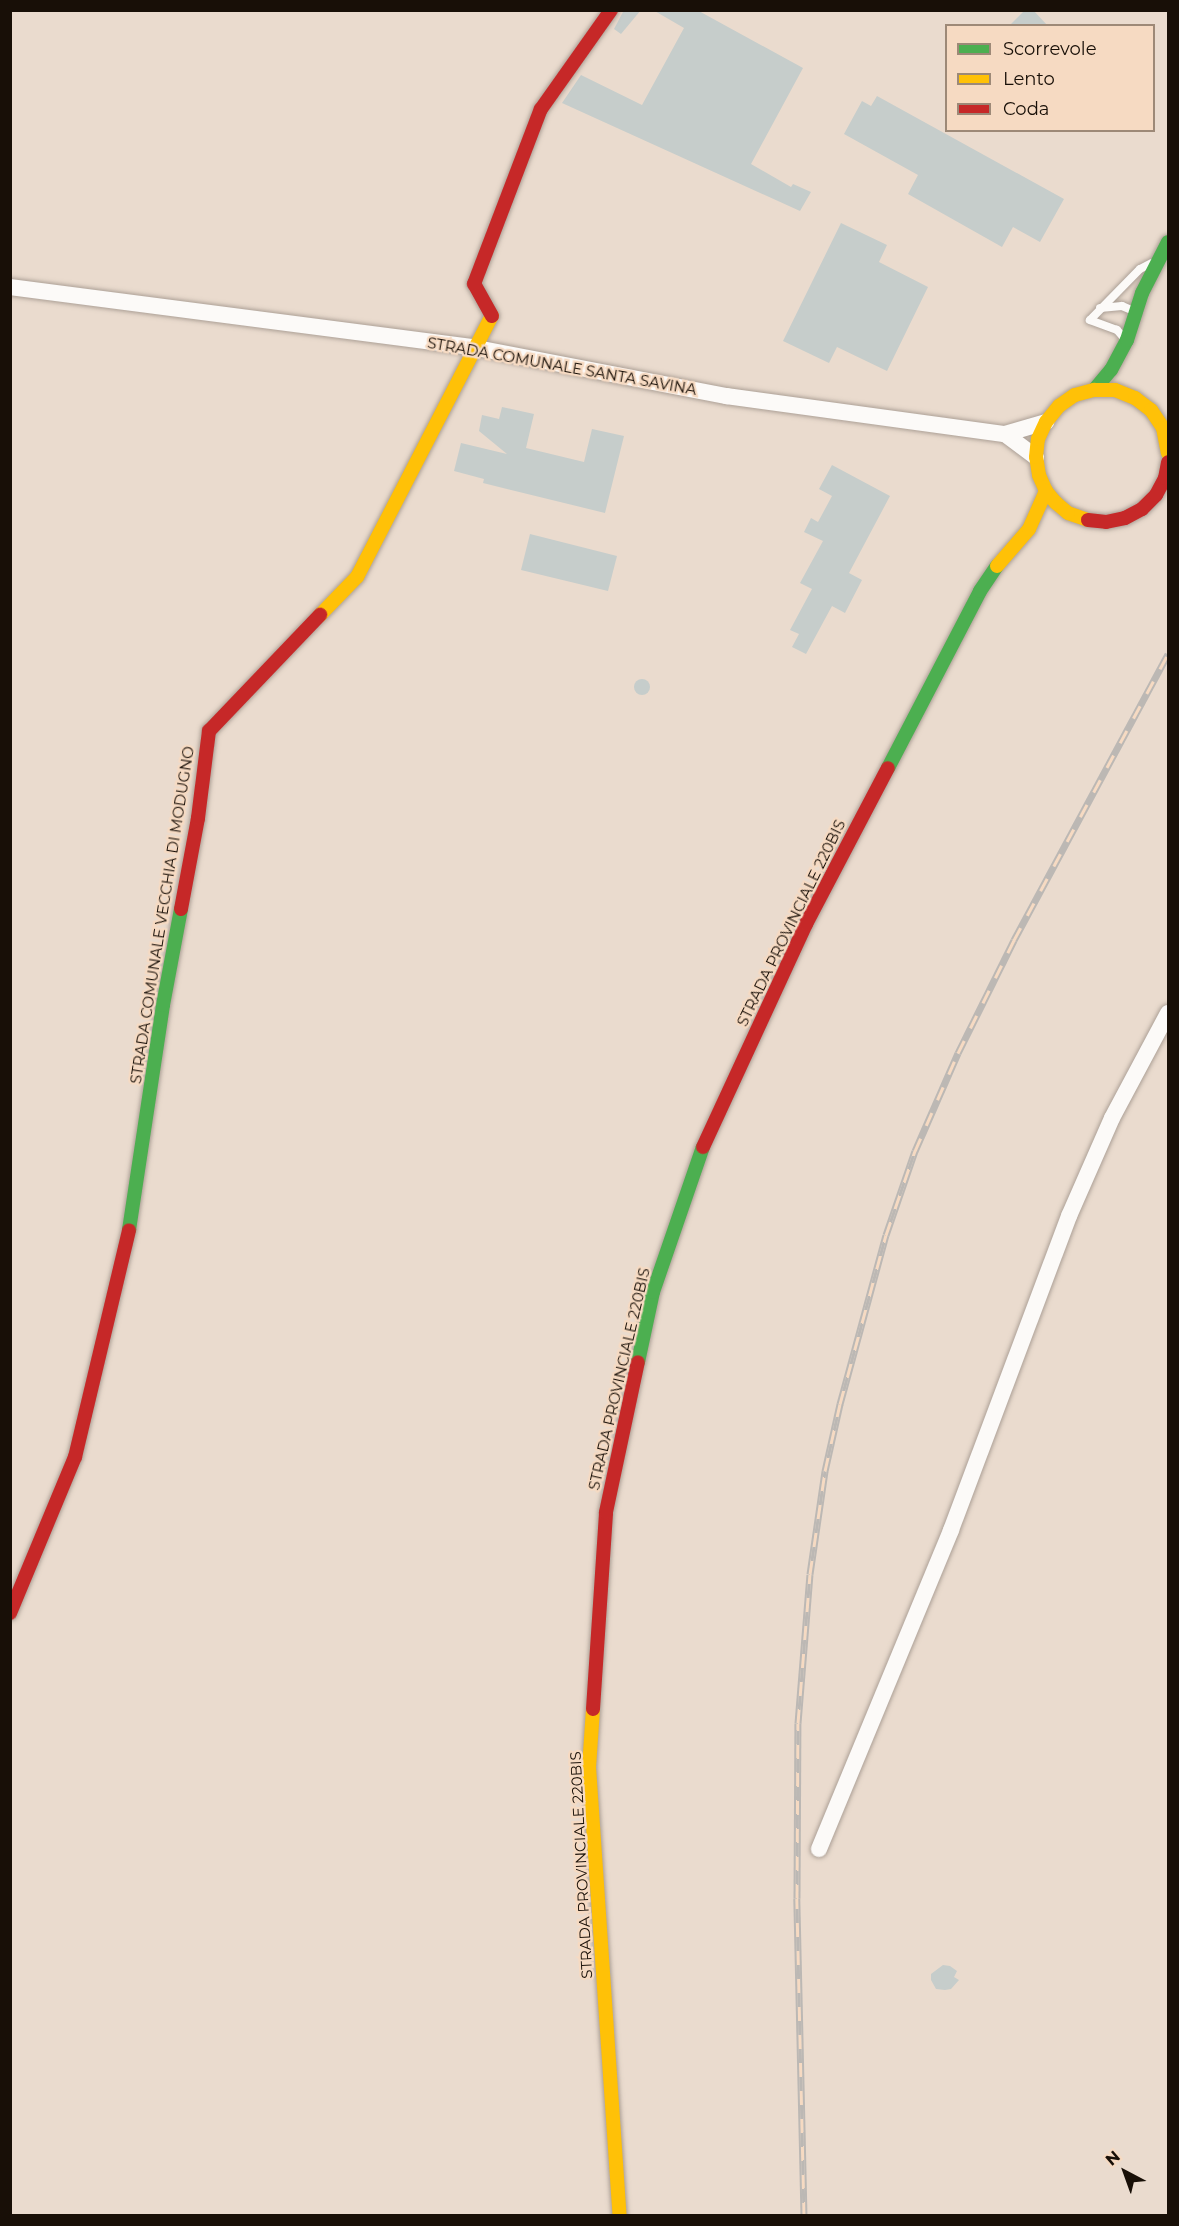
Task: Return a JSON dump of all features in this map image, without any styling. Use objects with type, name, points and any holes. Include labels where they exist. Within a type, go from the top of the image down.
[{"type":"street","name":"STRADA COMUNALE VECCHIA DI MODUGNO","points":[[10,1614],[75,1456],[128,1233],[163,1005],[198,818],[209,731],[357,577],[493,317],[474,284],[541,109],[611,10]]},
{"type":"street","points":[[1094,390],[1112,370],[1127,340],[1134,312],[1168,242]]},
{"type":"street","name":"STRADA COMUNALE SANTA SAVINA","points":[[10,287],[477,348],[726,396],[1005,434],[1046,422]]},
{"type":"street","points":[[1127,340],[1128,369],[1135,398]]},
{"type":"street","points":[[1167,472],[1156,495],[1142,509],[1125,518],[1106,522],[1086,520],[1068,513],[1046,490],[1039,475],[1036,457],[1038,439],[1046,422],[1059,406],[1075,395],[1094,390],[1115,390],[1135,398],[1151,410],[1167,434],[1168,453]]},
{"type":"street","name":"STRADA COMUNALE SANTA SAVINA","points":[[1005,434],[1036,457]]},
{"type":"street","name":"STRADA PROVINCIALE 220BIS","points":[[620,2216],[589,1767],[606,1512],[653,1292],[709,1130],[806,924],[980,591],[1000,561],[1029,529],[1046,490]]},
{"type":"street","name":"STRADA PROVINCIALE 220BIS","points":[[1029,529],[1068,513]]},
{"type":"street","points":[[819,1849],[951,1530],[1069,1216],[1112,1118],[1168,1013]]},
{"type":"lane","points":[[1127,340],[1117,330],[1090,320],[1099,308],[1140,269],[1159,260]]},
{"type":"lane","points":[[1099,308],[1122,306],[1134,312]]},
{"type":"building","points":[[624,10],[641,10],[621,34],[614,29]]},
{"type":"building","points":[[653,10],[697,10],[803,68],[751,164],[791,187],[793,184],[811,192],[800,211],[562,103],[581,75],[642,105],[684,28]]},
{"type":"building","points":[[1025,10],[1033,10],[1046,24],[1011,24]]},
{"type":"building","points":[[877,96],[1064,199],[1040,242],[1013,227],[1002,247],[908,194],[918,175],[844,134],[862,101],[871,106]]},
{"type":"building","points":[[841,223],[887,245],[879,262],[928,287],[887,371],[837,347],[829,363],[783,341]]},
{"type":"building","points":[[502,407],[534,414],[526,448],[584,462],[592,429],[624,436],[605,513],[483,483],[484,479],[454,471],[461,443],[507,454],[479,431],[482,415],[499,419]]},
{"type":"building","points":[[832,465],[890,496],[849,573],[862,580],[845,613],[832,606],[806,654],[792,647],[799,634],[790,630],[812,589],[800,583],[823,541],[804,532],[811,518],[818,522],[832,496],[819,489]]},
{"type":"building","points":[[530,534],[617,556],[608,591],[521,570]]},
{"type":"building","points":[[642,679],[648,681],[650,687],[648,693],[642,695],[636,693],[634,687],[636,681]]},
{"type":"building","points":[[943,1965],[950,1966],[957,1971],[954,1977],[959,1980],[951,1989],[936,1989],[931,1980],[931,1974]]},
{"type":"railway","points":[[804,2216],[797,1898],[798,1723],[810,1574],[825,1471],[840,1404],[886,1235],[915,1151],[958,1053],[1014,940],[1168,654]]},
{"type":"traffic: fast","points":[[1094,390],[1111,370],[1127,340],[1142,293],[1168,242]]},
{"type":"traffic: fast","points":[[888,768],[980,591],[997,566]]},
{"type":"traffic: fast","points":[[129,1230],[163,1005],[181,909]]},
{"type":"traffic: fast","points":[[638,1362],[653,1292],[703,1147]]},
{"type":"traffic: slow","points":[[320,615],[357,577],[492,316]]},
{"type":"traffic: slow","points":[[1088,520],[1068,513],[1056,503],[1046,491],[1039,475],[1036,457],[1038,439],[1046,422],[1059,406],[1075,395],[1094,390],[1115,390],[1135,398],[1151,410],[1163,428],[1168,453]]},
{"type":"traffic: slow","points":[[997,566],[1029,529],[1046,491]]},
{"type":"traffic: slow","points":[[593,1709],[589,1767],[620,2216]]},
{"type":"traffic: jam","points":[[492,316],[474,284],[541,109],[611,10]]},
{"type":"traffic: jam","points":[[1088,520],[1106,522],[1125,518],[1142,509],[1156,495],[1165,478],[1168,462]]},
{"type":"traffic: jam","points":[[181,909],[198,818],[209,731],[320,615]]},
{"type":"traffic: jam","points":[[703,1147],[806,924],[888,768]]},
{"type":"traffic: jam","points":[[10,1613],[75,1457],[129,1230]]},
{"type":"traffic: jam","points":[[593,1709],[606,1512],[638,1362]]}]
